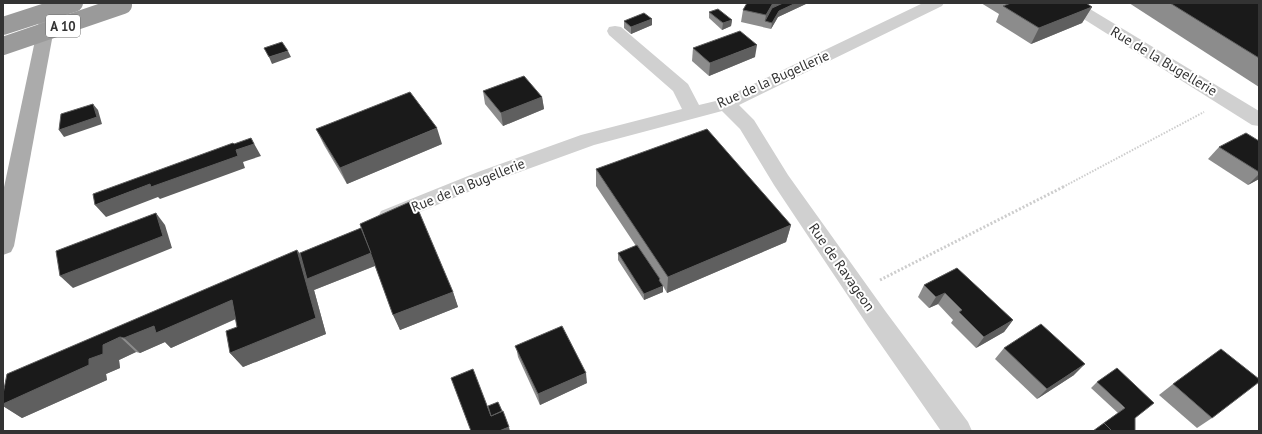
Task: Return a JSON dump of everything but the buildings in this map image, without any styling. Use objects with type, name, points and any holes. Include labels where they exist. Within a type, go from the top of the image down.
[{"type":"highway","name":"A 10","points":[[3,26],[74,3]]},
{"type":"highway","name":"A 10","points":[[3,46],[123,6]]},
{"type":"main road","points":[[3,246],[51,3]]},
{"type":"street","name":"Rue de la Bugellerie","points":[[375,223],[485,177],[588,140],[726,104],[936,3]]},
{"type":"street","name":"Rue de la Bugellerie","points":[[1069,3],[1259,120]]},
{"type":"street","points":[[615,31],[681,88],[693,112]]},
{"type":"street","name":"Rue de Ravageon","points":[[726,104],[747,125],[781,180],[958,431]]},
{"type":"path","points":[[858,291],[1010,216],[1226,100]]}]
